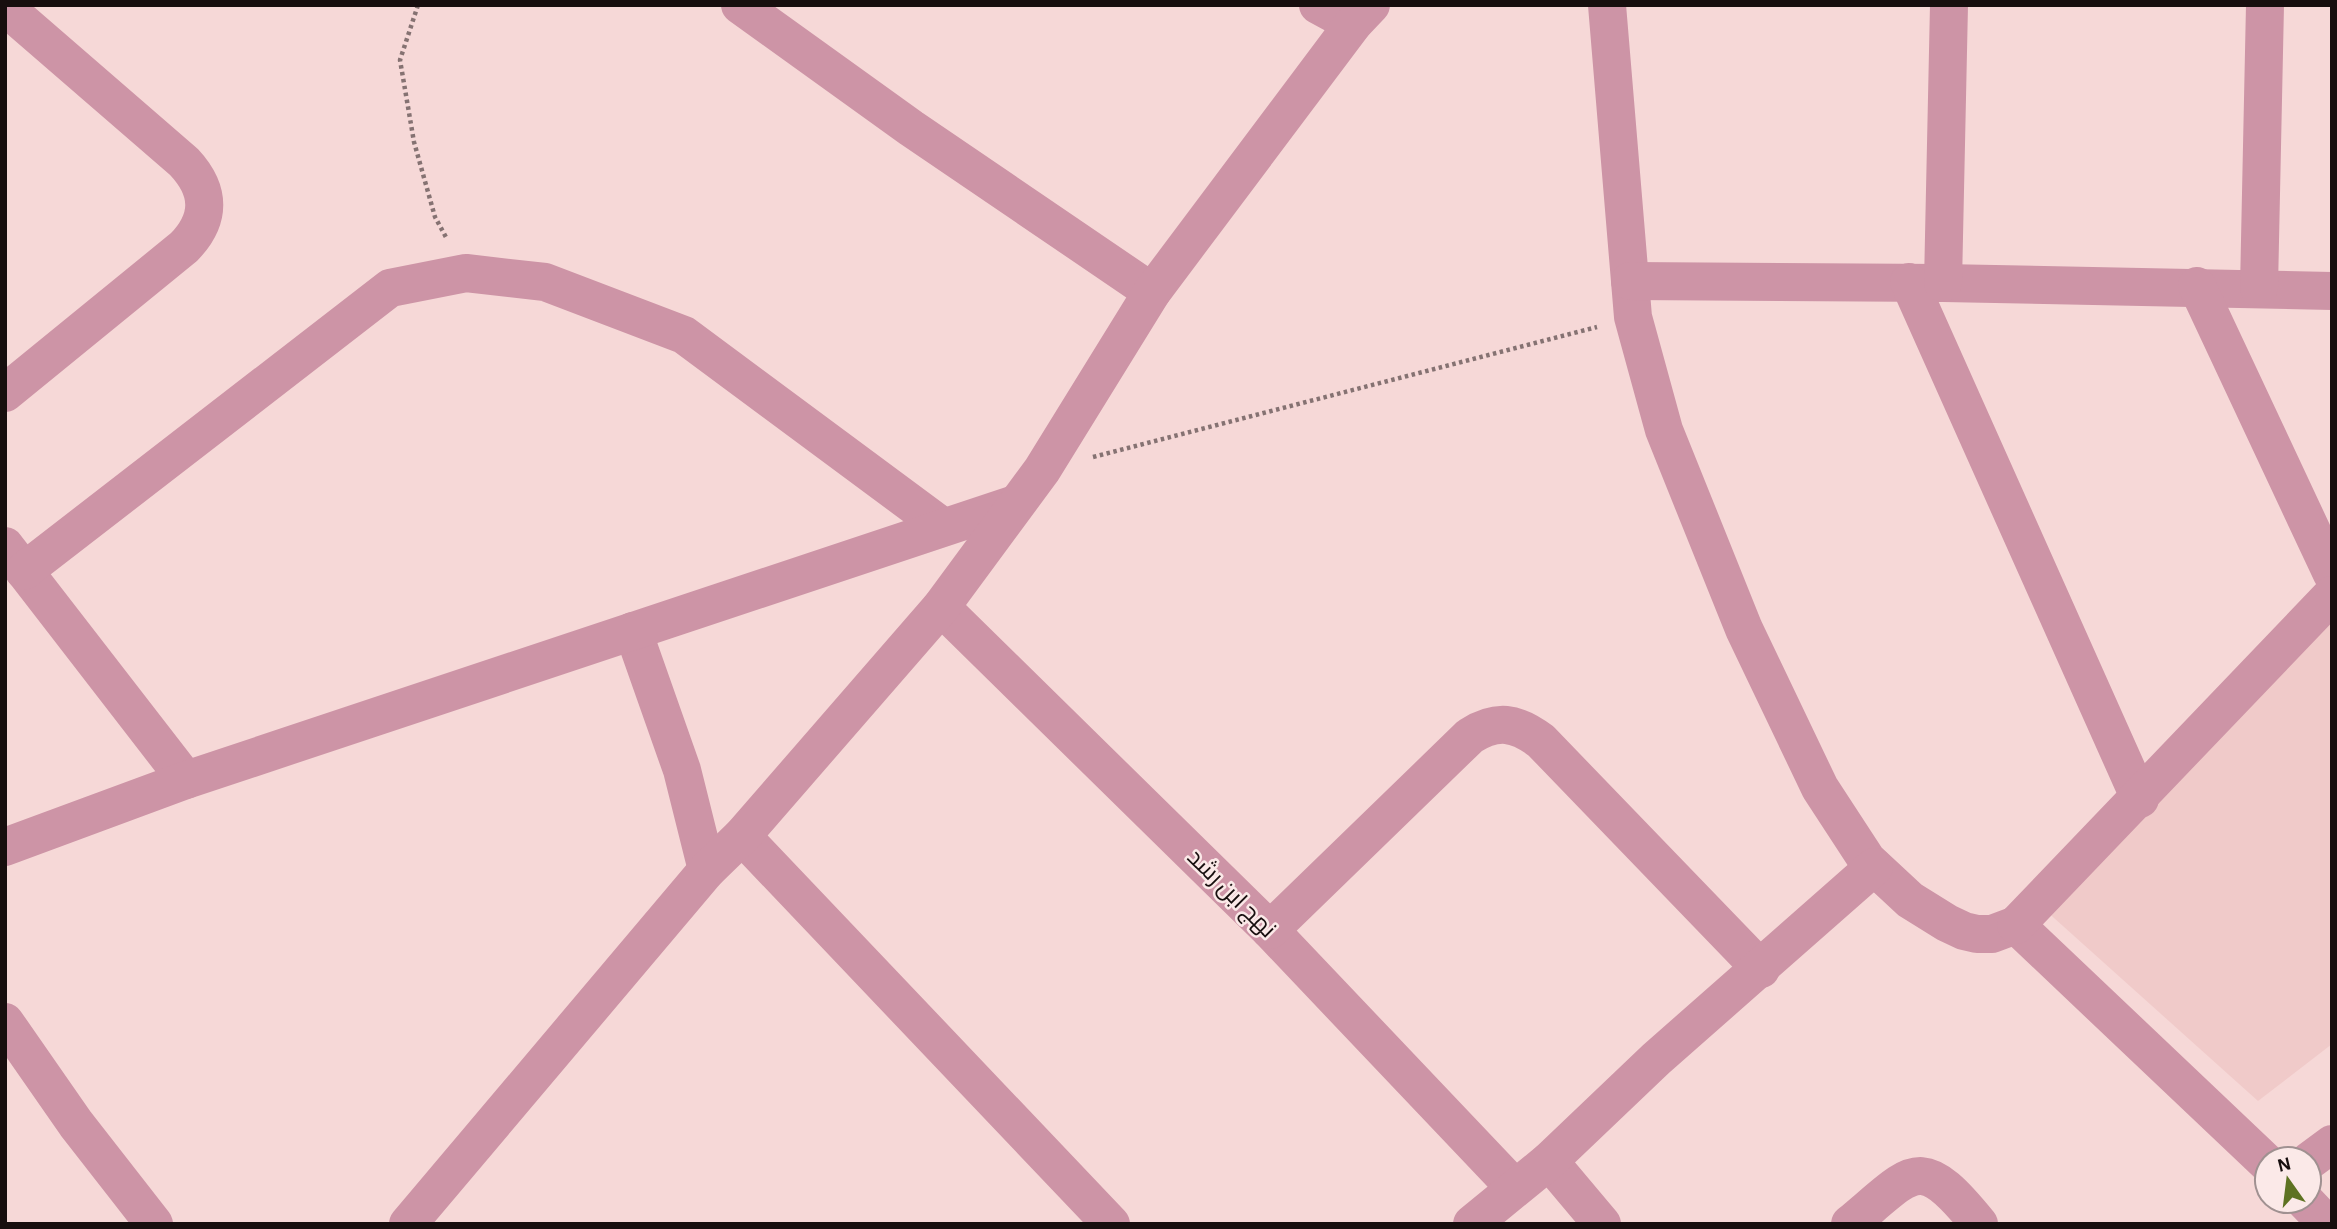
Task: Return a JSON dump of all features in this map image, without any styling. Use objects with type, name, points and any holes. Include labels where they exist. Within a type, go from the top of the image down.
[{"type":"street","points":[[740,5],[911,128],[1152,292]]},
{"type":"street","points":[[408,1224],[708,870],[742,836],[941,607],[1042,470],[1152,292],[1362,15],[1318,5]]},
{"type":"street","points":[[1607,5],[1632,299],[1664,430],[1744,629],[1821,788],[1851,837],[1874,867],[1910,900],[1964,931],[1992,934],[2016,925],[2140,799],[2332,595]]},
{"type":"street","points":[[1949,5],[1926,283],[2140,799]]},
{"type":"street","points":[[2259,288],[2266,5]]},
{"type":"street","points":[[5,8],[184,162],[196,174],[204,206],[202,224],[197,234],[184,247],[5,393]]},
{"type":"street","points":[[186,780],[15,558],[390,288],[466,273],[545,282],[684,335],[943,527]]},
{"type":"street","points":[[1632,299],[1926,283],[2197,286],[2332,291]]},
{"type":"street","points":[[2197,286],[2332,574]]},
{"type":"street","points":[[5,847],[186,780],[1015,504]]},
{"type":"street","name":"نهج ابن رشد","points":[[941,607],[1270,930],[1514,1187]]},
{"type":"street","points":[[634,631],[682,770],[708,870]]},
{"type":"street","points":[[1270,930],[1470,736],[1483,727],[1499,724],[1525,729],[1541,741],[1761,969]]},
{"type":"street","points":[[742,836],[1111,1224]]},
{"type":"street","points":[[1472,1224],[1549,1160],[1656,1059],[1874,867]]},
{"type":"street","points":[[2016,925],[2253,1150]]},
{"type":"street","points":[[5,1021],[76,1124],[154,1224]]},
{"type":"street","points":[[1549,1160],[1602,1224]]},
{"type":"street","points":[[1850,1224],[1905,1178],[1924,1175],[1945,1185],[1979,1224]]},
{"type":"path","points":[[418,5],[400,60],[414,142],[435,217],[466,273]]},
{"type":"path","points":[[1042,470],[1632,299]]},
{"type":"shaded area","points":[[2332,604],[2332,1044],[2258,1101],[2044,909]]}]
